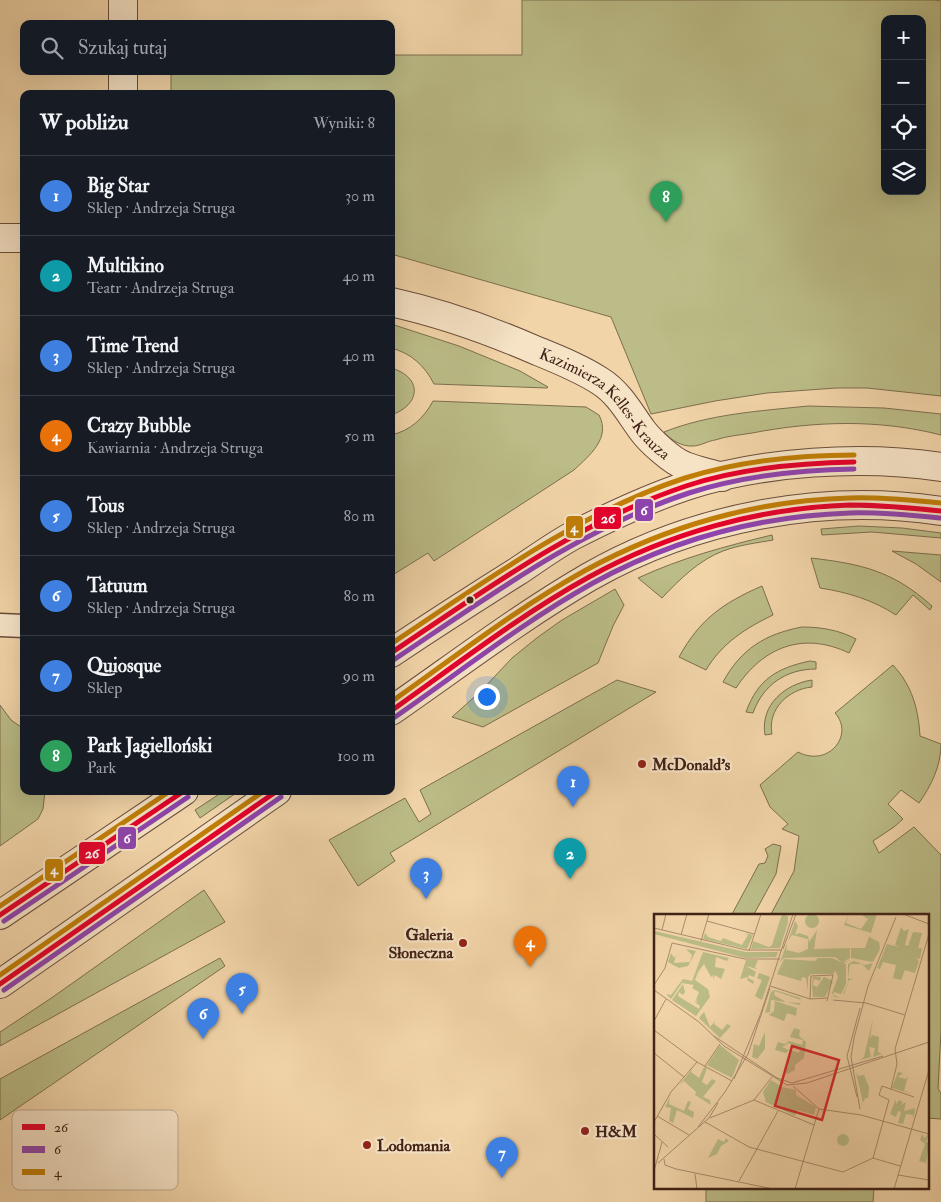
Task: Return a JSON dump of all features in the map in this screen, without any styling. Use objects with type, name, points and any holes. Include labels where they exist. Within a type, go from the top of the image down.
[{"type":"street","points":[[123,0],[123,20]]},
{"type":"street","points":[[123,75],[123,90]]},
{"type":"street","points":[[0,238],[20,238]]},
{"type":"street","name":"Kazimierza Kelles-Krauza","points":[[395,303],[439,314],[517,342],[601,382],[613,392],[643,432],[668,455],[684,466],[722,477],[754,470],[826,462],[918,463],[941,466]]},
{"type":"street","points":[[395,650],[571,537],[629,508],[686,486],[722,477]]},
{"type":"street","points":[[395,708],[508,629],[590,577],[622,560],[701,529],[752,517],[798,509],[833,506],[876,505],[941,511]]},
{"type":"street","points":[[0,626],[20,626]]},
{"type":"street","points":[[0,915],[178,795]]},
{"type":"street","points":[[0,984],[271,795]]},
{"type":"green space","points":[[522,0],[941,1],[941,396],[867,388],[836,388],[767,393],[651,414],[611,317],[395,255],[395,90],[171,90],[171,75],[395,75],[395,55],[522,55]]},
{"type":"green space","points":[[395,325],[459,346],[520,371],[548,387],[434,384],[417,361],[395,349]]},
{"type":"green space","points":[[395,370],[409,378],[413,384],[413,398],[401,410],[395,413]]},
{"type":"green space","points":[[433,401],[586,407],[599,415],[602,431],[601,439],[597,446],[574,470],[434,561],[428,553],[395,574],[395,434],[416,423]]},
{"type":"green space","points":[[808,406],[884,408],[941,414],[941,435],[894,426],[823,424],[776,429],[689,446],[677,442],[664,432],[717,417]]},
{"type":"green space","points":[[859,526],[902,528],[941,533],[941,538],[872,532],[822,535],[821,529]]},
{"type":"green space","points":[[772,535],[773,540],[748,544],[714,555],[682,578],[662,598],[638,578],[704,553]]},
{"type":"green space","points":[[892,551],[941,555],[941,582],[916,564]]},
{"type":"green space","points":[[811,558],[846,563],[876,571],[904,585],[932,606],[930,610],[913,595],[896,615],[860,597],[820,588]]},
{"type":"green space","points":[[762,586],[773,615],[735,637],[719,652],[706,670],[679,657],[695,632],[704,622],[724,606]]},
{"type":"green space","points":[[615,589],[624,605],[598,663],[483,727],[452,717],[481,691],[512,658],[538,637],[562,620]]},
{"type":"green space","points":[[802,627],[830,630],[856,639],[849,653],[816,643],[785,647],[771,653],[759,662],[736,688],[723,682],[738,660],[755,645],[777,634]]},
{"type":"green space","points":[[810,661],[816,662],[816,669],[795,672],[777,680],[763,694],[753,713],[746,712],[756,691],[770,677],[788,667]]},
{"type":"green space","points":[[893,665],[904,679],[914,700],[920,736],[941,744],[941,752],[934,775],[928,790],[919,803],[901,790],[888,804],[903,819],[873,841],[879,853],[914,827],[941,855],[941,1031],[938,1089],[941,1093],[941,1119],[928,1118],[928,914],[771,914],[794,871],[799,836],[782,829],[788,824],[770,807],[760,785],[798,752],[809,756],[819,756],[835,747],[842,731],[835,713]]},
{"type":"green space","points":[[617,680],[656,692],[390,853],[395,861],[358,886],[329,840],[405,798],[419,822],[431,814],[420,790]]},
{"type":"green space","points":[[812,680],[812,687],[788,696],[776,709],[771,725],[772,734],[765,735],[764,724],[766,714],[776,698],[793,686]]},
{"type":"green space","points":[[0,705],[11,720],[20,726],[20,795],[45,795],[43,809],[38,819],[0,846]]},
{"type":"green space","points":[[218,795],[233,795],[200,818],[195,810]]},
{"type":"green space","points":[[773,844],[781,846],[776,874],[754,914],[732,914],[759,864],[765,863],[768,856],[765,849]]},
{"type":"green space","points":[[204,890],[225,922],[0,1046],[0,1032]]},
{"type":"green space","points":[[220,958],[225,966],[0,1120],[0,1079]]},
{"type":"green space","points":[[706,1190],[874,1190],[873,1202],[706,1202]]},
{"type":"transit line","name":"4","points":[[395,641],[533,551],[607,510],[645,493],[685,478],[748,463],[811,456],[854,455]]},
{"type":"transit line","name":"26","points":[[395,650],[533,559],[608,518],[646,501],[706,480],[748,471],[790,465],[854,462]]},
{"type":"transit line","name":"6","points":[[395,659],[537,566],[611,525],[649,508],[709,487],[750,478],[812,471],[854,469]]},
{"type":"transit line","name":"4","points":[[395,699],[487,633],[560,585],[617,554],[681,528],[747,510],[816,500],[873,498],[941,503]]},
{"type":"transit line","name":"26","points":[[395,708],[488,641],[563,592],[619,561],[683,536],[749,517],[816,507],[862,505],[941,511]]},
{"type":"transit line","name":"6","points":[[395,717],[567,598],[593,583],[654,554],[717,533],[783,519],[850,513],[940,518]]},
{"type":"transit line","name":"4","points":[[0,906],[164,795]]},
{"type":"transit line","name":"26","points":[[0,915],[178,795]]},
{"type":"transit line","name":"4","points":[[0,975],[258,795]]},
{"type":"transit line","name":"26","points":[[0,984],[271,795]]},
{"type":"transit line","name":"6","points":[[4,921],[188,797]]},
{"type":"transit line","name":"6","points":[[4,990],[281,797]]},
{"type":"place","name":"Park Jagielloński","points":[[666,222]]},
{"type":"place","name":"McDonald's","points":[[642,764]]},
{"type":"place","name":"Big Star","points":[[573,807]]},
{"type":"place","name":"Multikino","points":[[570,879]]},
{"type":"place","name":"Time Trend","points":[[426,899]]},
{"type":"place","name":"Galeria Słoneczna","points":[[463,943]]},
{"type":"place","name":"Crazy Bubble","points":[[530,967]]},
{"type":"place","name":"Tous","points":[[242,1014]]},
{"type":"place","name":"Tatuum","points":[[203,1039]]},
{"type":"place","name":"H&M","points":[[585,1131]]},
{"type":"place","name":"Lodomania","points":[[367,1145]]},
{"type":"place","name":"Quiosque","points":[[502,1178]]}]
